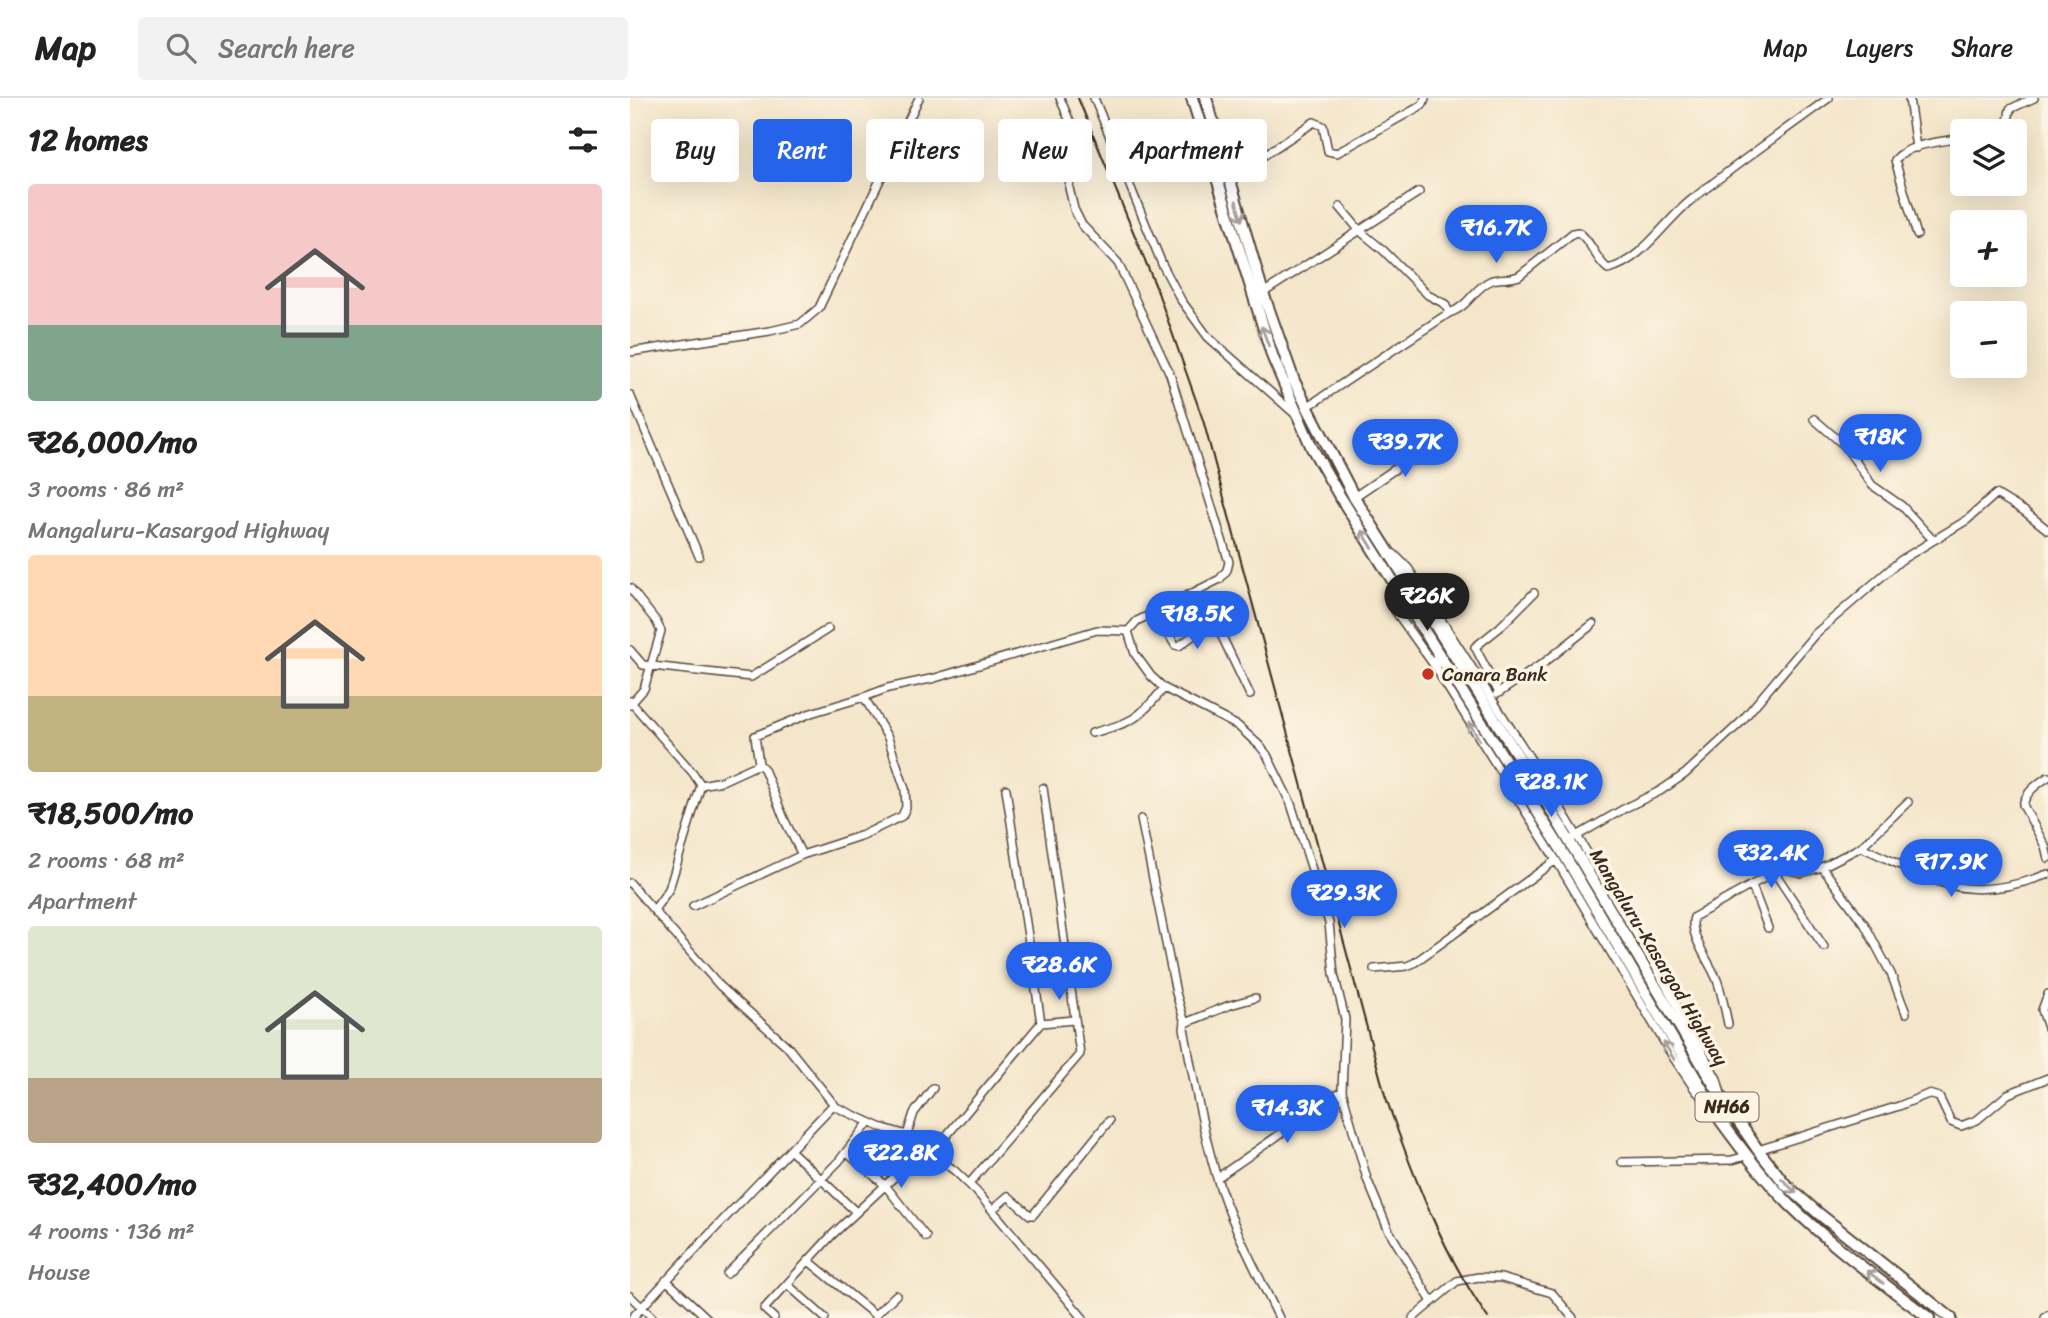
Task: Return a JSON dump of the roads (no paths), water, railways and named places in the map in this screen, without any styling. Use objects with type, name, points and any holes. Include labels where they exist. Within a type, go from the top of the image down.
[{"type":"highway","name":"Mangaluru-Kasargod Highway","points":[[1192,98],[1263,330],[1296,415],[1339,495],[1711,1104],[1746,1156],[1789,1205],[1929,1318]]},
{"type":"highway","name":"Mangaluru-Kasargod Highway","points":[[1206,98],[1212,119]]},
{"type":"highway","name":"Mangaluru-Kasargod Highway","points":[[1231,182],[1263,293],[1294,381],[1354,497],[1574,838],[1722,1098],[1786,1185],[1951,1318]]},
{"type":"street","points":[[630,352],[770,331],[800,324],[819,308],[919,98]]},
{"type":"street","points":[[802,855],[764,769],[759,764],[755,736],[811,713],[888,688],[935,678],[1097,630],[1128,631],[1137,621],[1220,579],[1227,570],[1228,554],[1170,374],[1118,263],[1083,225],[1074,209],[1069,188],[1075,134],[1060,98]]},
{"type":"street","points":[[1094,98],[1162,264],[1181,300],[1208,337],[1296,415]]},
{"type":"street","points":[[1267,153],[1314,122],[1323,126],[1328,150],[1335,153],[1417,108],[1423,104],[1425,98]]},
{"type":"street","points":[[1307,407],[1449,313],[1457,311],[1485,284],[1493,279],[1519,276],[1561,242],[1578,232],[1608,269],[1623,263],[1637,254],[1696,197],[1829,98]]},
{"type":"street","points":[[1909,98],[1916,148]]},
{"type":"street","points":[[2008,119],[2010,110],[2034,98]]},
{"type":"street","points":[[1917,235],[1895,160],[1901,154],[1916,148],[1950,141]]},
{"type":"street","points":[[1263,293],[1419,192]]},
{"type":"street","points":[[1340,207],[1360,231],[1384,250],[1428,295],[1445,304],[1449,313]]},
{"type":"street","points":[[630,395],[699,556]]},
{"type":"street","points":[[1814,419],[1846,446],[1872,485],[1902,506],[1932,539]]},
{"type":"street","points":[[1354,497],[1417,454],[1436,437]]},
{"type":"street","points":[[1555,849],[1660,791],[1685,774],[1740,723],[1815,634],[1901,560],[1967,520],[1996,494],[2048,530]]},
{"type":"street","points":[[1381,541],[1408,568],[1574,838]]},
{"type":"street","points":[[630,588],[661,631],[644,689],[631,703],[694,773],[701,785],[669,888],[654,910]]},
{"type":"street","points":[[1499,693],[1475,647],[1499,628],[1534,593]]},
{"type":"street","points":[[1155,611],[1175,645],[1179,646],[1196,634],[1217,626],[1250,695]]},
{"type":"street","points":[[1396,612],[1437,669],[1555,849],[1556,860],[1672,1057],[1696,1091],[1711,1104]]},
{"type":"street","points":[[1490,698],[1545,662],[1593,624]]},
{"type":"street","points":[[630,650],[643,665],[751,677],[828,629]]},
{"type":"street","points":[[1128,631],[1135,654],[1151,676],[1164,688],[1238,726],[1251,738],[1267,755],[1291,804],[1329,923],[1334,974],[1345,1019],[1342,1091],[1367,1179],[1388,1229],[1432,1302]]},
{"type":"street","points":[[1436,651],[1437,669]]},
{"type":"street","points":[[1092,733],[1132,721],[1144,712],[1164,688]]},
{"type":"street","points":[[693,906],[802,855],[836,846],[902,816],[907,796],[888,738],[864,697]]},
{"type":"street","points":[[701,785],[722,782],[759,764]]},
{"type":"street","points":[[2048,777],[2037,784],[2025,798],[2024,805],[2045,846],[2048,858]]},
{"type":"street","points":[[969,1184],[1080,1054],[1043,788]]},
{"type":"street","points":[[1006,789],[1041,1023]]},
{"type":"street","points":[[1728,1024],[1717,979],[1692,923],[1695,917],[1782,868],[1801,873],[1822,867],[1861,847],[1908,802]]},
{"type":"street","points":[[1141,819],[1176,993],[1185,1023],[1201,1115],[1217,1178],[1246,1250],[1279,1318]]},
{"type":"street","points":[[1861,847],[1948,884],[1978,888],[2021,884],[2048,874]]},
{"type":"street","points":[[1374,969],[1414,963],[1556,860]]},
{"type":"street","points":[[1822,867],[1865,925],[1891,974],[1906,1013]]},
{"type":"street","points":[[1775,873],[1824,947]]},
{"type":"street","points":[[630,883],[720,986],[787,1045],[834,1104],[869,1122],[907,1135],[955,1171],[992,1210],[1083,1318]]},
{"type":"street","points":[[1752,886],[1768,928]]},
{"type":"street","points":[[2048,994],[2042,1010],[2048,1028]]},
{"type":"street","points":[[1185,1023],[1230,1005],[1255,999]]},
{"type":"street","points":[[932,1153],[1041,1023],[1074,1020]]},
{"type":"street","points":[[1758,1150],[1899,1106],[1928,1094],[1939,1097],[1951,1122],[1961,1126],[1977,1120],[2008,1094],[2048,1078]]},
{"type":"street","points":[[907,1135],[914,1113],[933,1088]]},
{"type":"street","points":[[1217,1178],[1342,1091]]},
{"type":"street","points":[[632,1318],[834,1104]]},
{"type":"street","points":[[992,1210],[1008,1196],[1033,1215],[1109,1121]]},
{"type":"street","points":[[727,1274],[846,1153],[869,1122]]},
{"type":"street","points":[[774,1318],[764,1309],[832,1235],[905,1167],[922,1146]]},
{"type":"street","points":[[790,1150],[856,1212]]},
{"type":"street","points":[[846,1153],[885,1185],[926,1237]]},
{"type":"street","points":[[1622,1162],[1732,1160],[1746,1156]]},
{"type":"street","points":[[810,1262],[875,1315],[895,1295]]},
{"type":"street","points":[[1413,1318],[1457,1281],[1479,1277],[1501,1278],[1552,1293],[1573,1318]]},
{"type":"street","points":[[666,1280],[707,1318]]},
{"type":"street","points":[[787,1284],[825,1318]]},
{"type":"street","points":[[630,1296],[653,1318]]},
{"type":"railway","points":[[1078,98],[1156,287],[1203,420],[1385,1095],[1429,1210],[1456,1265],[1488,1318]]},
{"type":"place","name":"Canara Bank","points":[[1428,674]]}]
